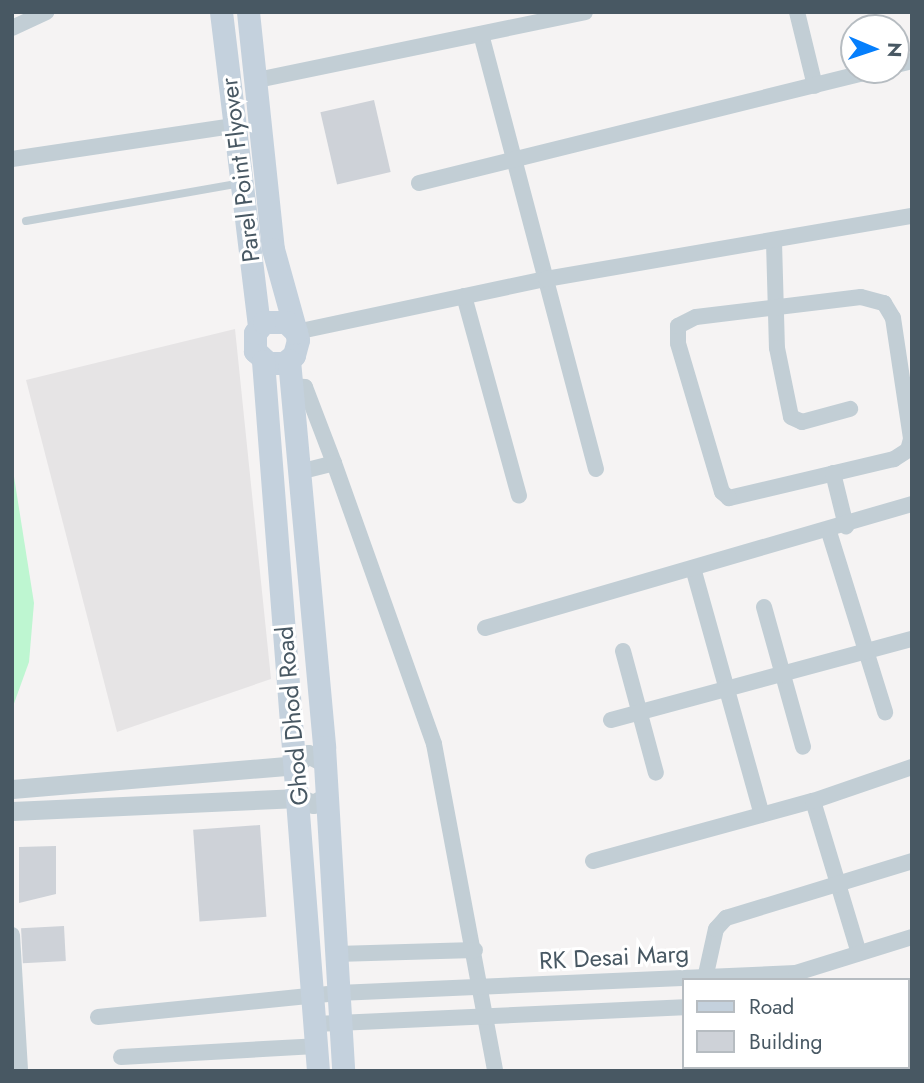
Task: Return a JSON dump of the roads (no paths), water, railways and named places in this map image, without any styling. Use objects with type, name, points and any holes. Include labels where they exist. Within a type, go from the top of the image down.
[{"type":"main road","name":"Parel Point Flyover","points":[[221,12],[259,327]]},
{"type":"main road","points":[[247,12],[273,249],[296,332],[297,348],[289,360],[325,763],[343,1071]]},
{"type":"main road","points":[[259,327],[278,320],[296,332]]},
{"type":"main road","name":"Ghod Dhod Road","points":[[259,327],[253,345],[263,361],[299,798],[318,1071]]},
{"type":"main road","points":[[263,361],[273,365],[289,360]]},
{"type":"street","points":[[12,27],[47,12]]},
{"type":"street","points":[[253,81],[585,12]]},
{"type":"street","points":[[797,12],[815,86]]},
{"type":"street","points":[[481,34],[596,469]]},
{"type":"street","points":[[419,183],[840,80]]},
{"type":"street","points":[[12,159],[234,126]]},
{"type":"street","points":[[296,332],[546,279],[774,242],[912,216]]},
{"type":"street","points":[[774,242],[779,363],[790,417],[802,422],[850,409]]},
{"type":"street","points":[[464,296],[519,496]]},
{"type":"street","points":[[869,297],[884,303],[893,318],[910,445],[894,459],[745,498],[729,498],[722,492],[678,343],[678,326],[696,317],[776,309],[869,297]]},
{"type":"street","points":[[291,386],[305,387],[434,744],[483,986],[495,1071]]},
{"type":"street","points":[[299,472],[334,463]]},
{"type":"street","points":[[833,473],[846,526]]},
{"type":"street","points":[[485,628],[829,532],[912,504]]},
{"type":"street","points":[[829,532],[864,652],[885,712]]},
{"type":"street","points":[[693,568],[762,815]]},
{"type":"street","points":[[764,607],[803,747]]},
{"type":"street","points":[[611,720],[912,639]]},
{"type":"street","points":[[623,651],[656,773]]},
{"type":"street","points":[[12,789],[296,765],[308,754],[325,763]]},
{"type":"street","points":[[593,861],[813,801],[912,767]]},
{"type":"street","points":[[12,811],[299,798],[313,804],[326,797]]},
{"type":"street","points":[[813,801],[859,953]]},
{"type":"street","points":[[706,974],[721,921],[912,862]]},
{"type":"street","points":[[12,935],[20,1071]]},
{"type":"street","name":"RK Desai Marg","points":[[98,1017],[338,993],[706,974],[792,976],[912,937]]},
{"type":"street","points":[[336,954],[475,950]]},
{"type":"street","points":[[121,1058],[316,1035],[340,1023],[486,1019],[682,1007]]},
{"type":"lane","points":[[26,220],[241,183]]}]
